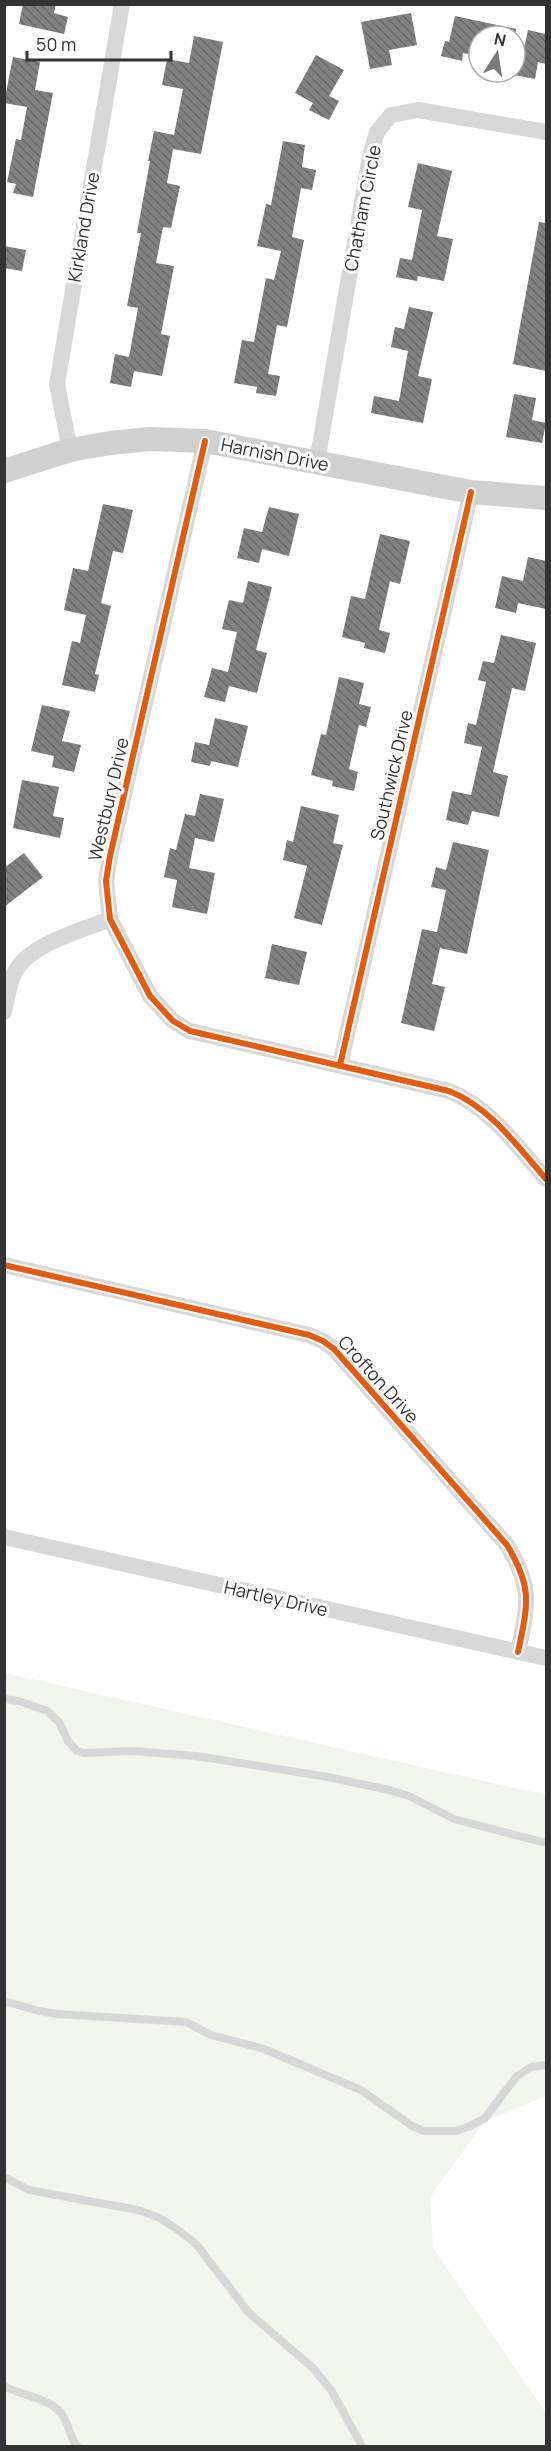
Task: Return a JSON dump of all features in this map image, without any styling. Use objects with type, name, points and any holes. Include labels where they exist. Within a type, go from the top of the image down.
[{"type":"street","name":"Kirkland Drive","points":[[70,450],[57,384],[122,4]]},
{"type":"street","name":"Chatham Circle","points":[[317,462],[370,156],[377,132],[391,115],[418,110],[546,132]]},
{"type":"street","name":"Harnish Drive","points":[[4,471],[70,450],[150,439],[205,441],[471,492],[546,498]]},
{"type":"street","name":"Westbury Drive","points":[[205,441],[110,856],[106,881],[111,919],[150,996],[173,1021],[190,1030],[449,1091],[465,1097],[482,1110],[546,1179]]},
{"type":"street","name":"Southwick Drive","points":[[340,1065],[471,492]]},
{"type":"street","points":[[4,1012],[14,974],[27,956],[54,942],[111,919]]},
{"type":"street","name":"Crofton Drive","points":[[4,1265],[309,1335],[334,1349],[507,1545],[521,1568],[527,1589],[518,1652]]},
{"type":"street","name":"Hartley Drive","points":[[4,1537],[546,1658]]},
{"type":"lane","points":[[4,1699],[20,1701],[47,1711],[59,1722],[68,1741],[84,1753],[132,1751],[196,1756],[328,1777],[409,1796],[454,1819],[546,1843]]},
{"type":"lane","points":[[4,2001],[39,2012],[186,2022],[211,2035],[264,2049],[361,2090],[412,2126],[424,2131],[456,2131],[485,2118],[517,2076],[531,2067],[546,2065]]},
{"type":"lane","points":[[4,2177],[29,2190],[138,2210],[160,2218],[181,2232],[197,2245],[249,2313],[313,2368],[331,2390],[362,2446]]},
{"type":"lane","points":[[4,2386],[55,2406],[77,2446]]},
{"type":"shaded area","points":[[5,1673],[546,1795],[546,2096],[484,2122],[430,2197],[433,2248],[546,2413],[546,2446],[5,2446]]},
{"type":"building","points":[[23,4],[56,4],[54,13],[68,17],[64,34],[19,24]]},
{"type":"building","points":[[411,13],[417,45],[389,50],[392,65],[370,69],[361,22]]},
{"type":"building","points":[[455,16],[493,24],[467,24],[467,54],[463,53],[462,61],[441,56],[445,41],[449,42]]},
{"type":"building","points":[[528,30],[546,34],[546,64],[538,62],[535,79],[527,77]]},
{"type":"building","points":[[194,36],[223,42],[201,154],[173,149],[167,183],[180,186],[171,228],[163,227],[156,263],[174,266],[161,334],[170,336],[162,376],[134,371],[131,387],[110,383],[115,354],[129,357],[138,308],[127,306],[141,233],[137,233],[154,131],[174,135],[183,89],[162,85],[167,59],[189,63]]},
{"type":"building","points":[[316,55],[344,70],[329,96],[339,101],[329,120],[309,110],[313,103],[295,93]]},
{"type":"building","points":[[13,57],[40,62],[35,90],[53,93],[33,197],[13,193],[16,184],[7,182],[16,139],[21,140],[27,107],[4,103]]},
{"type":"building","points":[[283,141],[305,145],[302,167],[316,170],[312,190],[301,188],[292,237],[304,240],[287,327],[277,325],[268,374],[280,376],[276,396],[256,393],[257,387],[234,383],[242,340],[254,342],[266,278],[274,280],[281,251],[257,246],[266,204],[271,205]]},
{"type":"building","points":[[418,163],[452,171],[437,236],[453,239],[444,281],[418,276],[417,281],[396,277],[400,258],[412,260],[422,210],[408,207]]},
{"type":"building","points":[[539,222],[546,223],[546,371],[513,364]]},
{"type":"building","points":[[4,246],[26,250],[22,271],[4,268]]},
{"type":"building","points":[[409,307],[433,312],[418,376],[432,379],[423,423],[371,413],[374,396],[399,401],[408,351],[391,347],[395,327],[404,329]]},
{"type":"building","points":[[514,394],[536,398],[532,420],[546,423],[542,443],[506,437]]},
{"type":"building","points":[[103,504],[133,510],[123,553],[113,551],[101,603],[111,606],[95,674],[99,675],[95,692],[62,685],[72,641],[80,643],[86,615],[64,610],[73,568],[88,571]]},
{"type":"building","points":[[269,507],[299,514],[289,556],[262,549],[259,563],[237,558],[244,528],[262,532]]},
{"type":"building","points":[[380,534],[410,541],[400,584],[390,581],[379,630],[390,633],[385,653],[364,648],[365,643],[342,637],[351,596],[365,599]]},
{"type":"building","points":[[528,557],[546,561],[546,609],[518,603],[516,613],[495,608],[502,576],[523,581]]},
{"type":"building","points":[[248,581],[272,587],[256,650],[267,653],[257,693],[229,686],[225,702],[204,697],[212,668],[228,672],[237,632],[222,629],[229,600],[243,603]]},
{"type":"building","points":[[501,635],[536,643],[525,691],[512,688],[493,772],[508,776],[499,817],[472,811],[468,825],[446,820],[452,791],[471,795],[482,747],[464,743],[468,723],[476,725],[486,682],[478,680],[483,661],[494,663]]},
{"type":"building","points":[[339,677],[364,683],[359,704],[371,707],[366,727],[359,725],[349,769],[358,772],[354,791],[332,786],[333,781],[311,775],[321,734],[326,735]]},
{"type":"building","points":[[42,705],[70,711],[62,741],[81,745],[74,772],[52,767],[54,756],[31,751]]},
{"type":"building","points":[[215,718],[248,726],[238,767],[211,761],[210,766],[191,762],[195,742],[209,745]]},
{"type":"building","points":[[22,780],[59,787],[53,816],[64,818],[60,838],[13,828]]},
{"type":"building","points":[[200,794],[224,799],[214,842],[195,838],[189,868],[215,873],[207,914],[172,907],[177,880],[164,877],[170,848],[176,850],[185,814],[195,816]]},
{"type":"building","points":[[301,806],[339,815],[333,843],[343,845],[322,925],[294,918],[307,866],[283,860],[287,840],[293,842]]},
{"type":"building","points":[[453,842],[489,850],[467,954],[440,948],[432,984],[445,987],[434,1031],[401,1023],[422,929],[437,932],[446,890],[431,887],[436,867],[446,870]]},
{"type":"building","points":[[24,853],[43,877],[4,907],[4,868]]},
{"type":"building","points":[[272,944],[307,952],[299,985],[265,978]]},
{"type":"cycle path","points":[[205,441],[110,856],[106,881],[110,919],[150,996],[173,1021],[190,1031],[449,1091],[464,1098],[490,1117],[546,1179]]},
{"type":"cycle path","points":[[340,1065],[471,492]]},
{"type":"cycle path","points":[[4,1265],[309,1335],[334,1349],[507,1545],[525,1585],[526,1608],[518,1652]]}]
